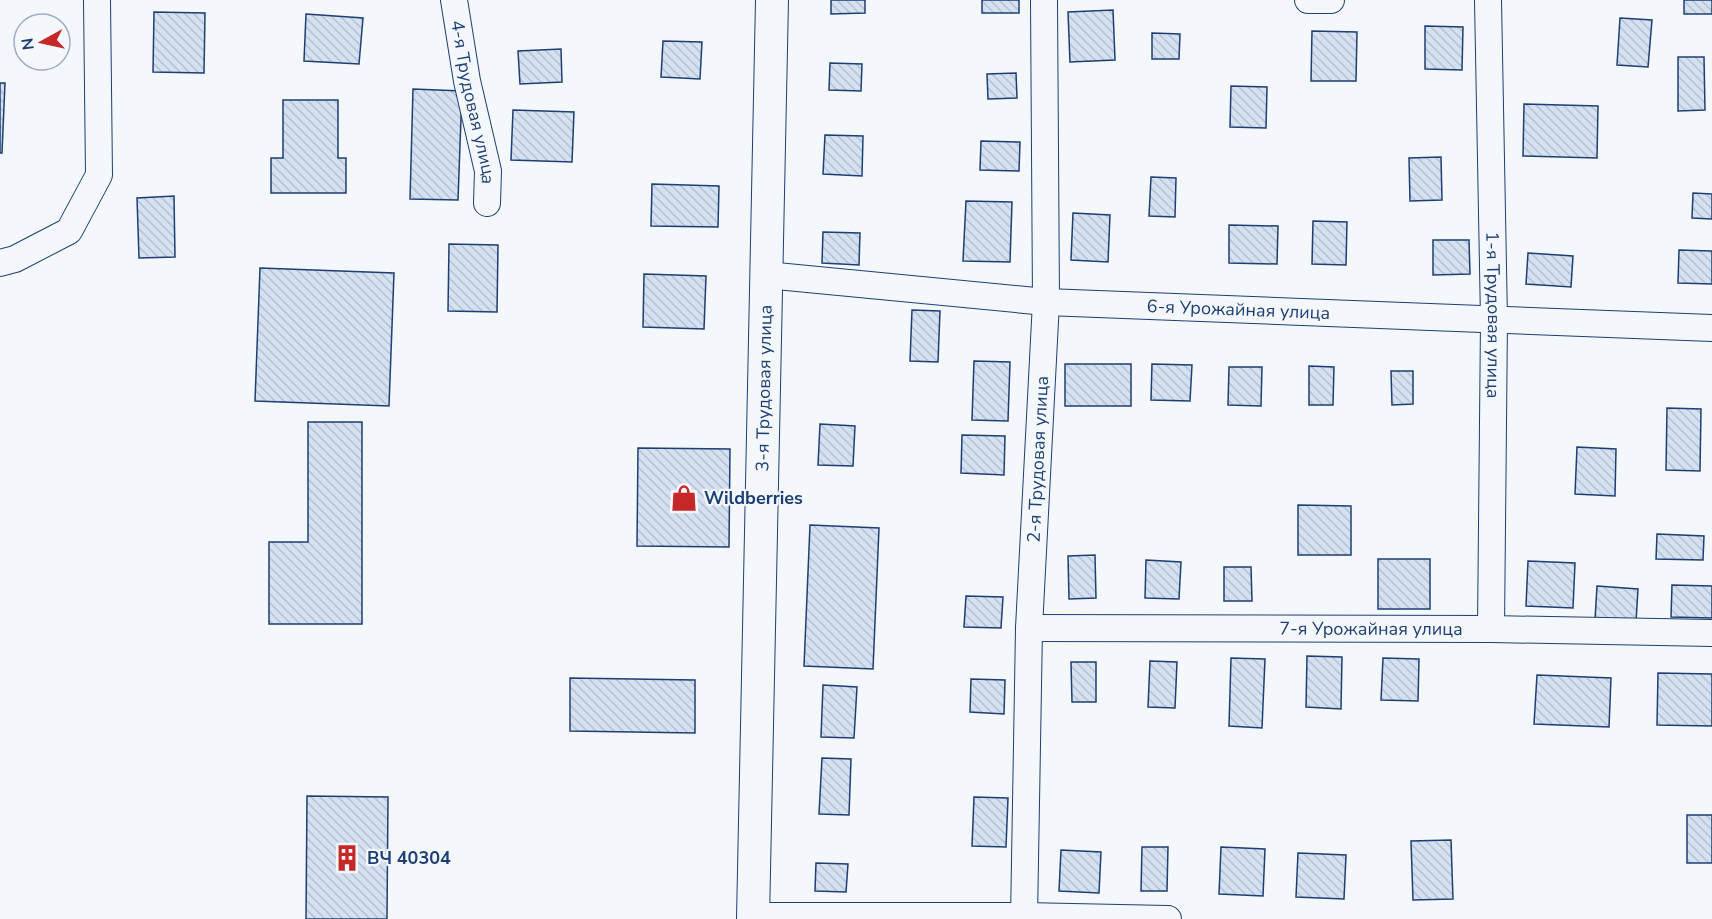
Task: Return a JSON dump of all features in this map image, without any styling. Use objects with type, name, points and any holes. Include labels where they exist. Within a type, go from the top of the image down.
[{"type":"street","points":[[0,263],[15,259],[69,231],[99,175],[97,0]]},
{"type":"street","name":"4-я Трудовая улица","points":[[454,0],[467,81],[488,171],[488,203]]},
{"type":"street","name":"3-я Трудовая улица","points":[[753,918],[772,0]]},
{"type":"street","name":"2-я Трудовая улица","points":[[1024,917],[1029,628],[1046,302],[1044,0]]},
{"type":"street","points":[[1308,0],[1331,0]]},
{"type":"street","name":"1-я Трудовая улица","points":[[1488,0],[1494,320],[1491,629]]},
{"type":"street","name":"6-я Урожайная улица","points":[[766,275],[1046,302],[1712,328]]},
{"type":"street","name":"7-я Урожайная улица","points":[[1029,628],[1491,629],[1712,633]]},
{"type":"street","points":[[753,918],[1168,919]]},
{"type":"building","points":[[831,0],[865,0],[865,13],[831,14]]},
{"type":"building","points":[[982,0],[1019,0],[1019,13],[982,13]]},
{"type":"building","points":[[1684,0],[1712,0],[1712,14],[1684,14]]},
{"type":"building","points":[[1113,10],[1115,60],[1070,62],[1068,12]]},
{"type":"building","points":[[154,12],[205,13],[204,73],[153,72]]},
{"type":"building","points":[[306,14],[363,18],[359,64],[304,61]]},
{"type":"building","points":[[1620,18],[1652,20],[1648,67],[1617,65]]},
{"type":"building","points":[[1425,26],[1463,27],[1462,70],[1425,69]]},
{"type":"building","points":[[1312,31],[1357,32],[1356,81],[1311,81]]},
{"type":"building","points":[[1152,33],[1180,34],[1179,59],[1152,59]]},
{"type":"building","points":[[663,41],[702,42],[700,79],[661,77]]},
{"type":"building","points":[[561,49],[562,82],[520,84],[518,51]]},
{"type":"building","points":[[1678,57],[1704,57],[1705,110],[1678,111]]},
{"type":"building","points":[[830,63],[862,64],[861,91],[829,90]]},
{"type":"building","points":[[1016,73],[1017,98],[988,99],[987,74]]},
{"type":"building","points":[[0,83],[5,83],[2,153],[0,153]]},
{"type":"building","points":[[1231,86],[1267,87],[1266,128],[1230,127]]},
{"type":"building","points":[[413,89],[462,91],[458,200],[410,199]]},
{"type":"building","points":[[283,100],[338,100],[338,158],[346,158],[346,193],[271,193],[271,158],[283,158]]},
{"type":"building","points":[[1524,104],[1598,106],[1597,158],[1523,156]]},
{"type":"building","points":[[513,110],[574,112],[572,162],[511,160]]},
{"type":"building","points":[[825,135],[863,136],[862,176],[823,174]]},
{"type":"building","points":[[981,141],[1020,142],[1019,171],[980,170]]},
{"type":"building","points":[[1441,157],[1442,200],[1410,201],[1409,158]]},
{"type":"building","points":[[1151,177],[1176,178],[1175,217],[1149,216]]},
{"type":"building","points":[[652,184],[719,186],[718,227],[651,226]]},
{"type":"building","points":[[1693,193],[1712,194],[1712,219],[1692,218]]},
{"type":"building","points":[[174,196],[175,257],[139,258],[137,198]]},
{"type":"building","points":[[966,201],[1012,202],[1010,262],[963,261]]},
{"type":"building","points":[[1073,213],[1110,215],[1108,262],[1071,260]]},
{"type":"building","points":[[1313,221],[1347,222],[1346,265],[1312,264]]},
{"type":"building","points":[[1229,225],[1278,226],[1277,264],[1229,263]]},
{"type":"building","points":[[823,232],[860,233],[859,265],[822,263]]},
{"type":"building","points":[[1433,240],[1469,240],[1470,274],[1433,275]]},
{"type":"building","points":[[449,244],[498,245],[497,312],[448,311]]},
{"type":"building","points":[[1679,250],[1712,251],[1712,284],[1678,283]]},
{"type":"building","points":[[1528,253],[1573,256],[1571,287],[1526,284]]},
{"type":"building","points":[[260,268],[394,273],[389,406],[255,401]]},
{"type":"building","points":[[644,274],[706,276],[704,329],[643,327]]},
{"type":"building","points":[[912,310],[940,311],[938,362],[910,361]]},
{"type":"building","points":[[974,361],[1010,362],[1008,421],[972,420]]},
{"type":"building","points":[[1065,364],[1131,364],[1131,406],[1065,406]]},
{"type":"building","points":[[1152,364],[1192,365],[1190,401],[1151,400]]},
{"type":"building","points":[[1309,366],[1334,367],[1333,405],[1309,405]]},
{"type":"building","points":[[1229,367],[1262,367],[1261,406],[1228,405]]},
{"type":"building","points":[[1391,371],[1413,371],[1413,404],[1392,405]]},
{"type":"building","points":[[1667,408],[1701,409],[1700,471],[1666,470]]},
{"type":"building","points":[[308,422],[362,422],[362,624],[269,624],[269,542],[308,542]]},
{"type":"building","points":[[820,424],[855,426],[853,466],[818,465]]},
{"type":"building","points":[[962,435],[1005,436],[1004,475],[961,473]]},
{"type":"building","points":[[1577,447],[1616,449],[1615,496],[1575,494]]},
{"type":"building","name":"Wildberries","points":[[638,448],[730,449],[729,547],[637,546]]},
{"type":"building","points":[[1298,505],[1351,506],[1351,555],[1298,555]]},
{"type":"building","points":[[810,525],[879,528],[873,669],[804,666]]},
{"type":"building","points":[[1657,534],[1704,536],[1703,560],[1656,559]]},
{"type":"building","points":[[1095,555],[1096,598],[1069,599],[1068,556]]},
{"type":"building","points":[[1378,559],[1430,559],[1430,609],[1378,609]]},
{"type":"building","points":[[1146,560],[1181,562],[1179,599],[1145,598]]},
{"type":"building","points":[[1528,561],[1575,563],[1573,608],[1526,606]]},
{"type":"building","points":[[1224,567],[1251,567],[1252,601],[1224,601]]},
{"type":"building","points":[[1672,585],[1712,586],[1712,618],[1671,617]]},
{"type":"building","points":[[1597,586],[1638,589],[1636,622],[1595,620]]},
{"type":"building","points":[[966,596],[1003,597],[1001,628],[964,627]]},
{"type":"building","points":[[1307,656],[1342,657],[1341,709],[1306,707]]},
{"type":"building","points":[[1231,658],[1265,659],[1262,728],[1229,726]]},
{"type":"building","points":[[1383,658],[1419,659],[1418,701],[1381,700]]},
{"type":"building","points":[[1150,661],[1177,662],[1175,708],[1148,707]]},
{"type":"building","points":[[1071,662],[1096,662],[1096,702],[1072,702]]},
{"type":"building","points":[[1658,673],[1712,674],[1712,726],[1657,725]]},
{"type":"building","points":[[1537,675],[1611,678],[1609,727],[1534,724]]},
{"type":"building","points":[[570,678],[695,680],[695,733],[570,731]]},
{"type":"building","points":[[971,679],[1005,680],[1004,714],[970,712]]},
{"type":"building","points":[[823,685],[857,687],[854,738],[821,737]]},
{"type":"building","points":[[822,758],[851,759],[849,815],[819,814]]},
{"type":"building","name":"ВЧ 40304","points":[[307,796],[388,797],[387,919],[306,919]]},
{"type":"building","points":[[974,797],[1008,798],[1006,847],[972,846]]},
{"type":"building","points":[[1687,815],[1712,815],[1712,863],[1687,863]]},
{"type":"building","points":[[1451,840],[1453,899],[1413,900],[1411,841]]},
{"type":"building","points":[[1142,847],[1168,847],[1167,891],[1141,891]]},
{"type":"building","points":[[1221,847],[1265,849],[1263,896],[1219,894]]},
{"type":"building","points":[[1061,850],[1101,852],[1099,893],[1059,891]]},
{"type":"building","points":[[1298,853],[1346,855],[1344,899],[1296,897]]},
{"type":"building","points":[[816,863],[848,864],[846,892],[815,891]]},
{"type":"place","name":"Wildberries","points":[[684,498]]},
{"type":"place","name":"ВЧ 40304","points":[[347,858]]}]
